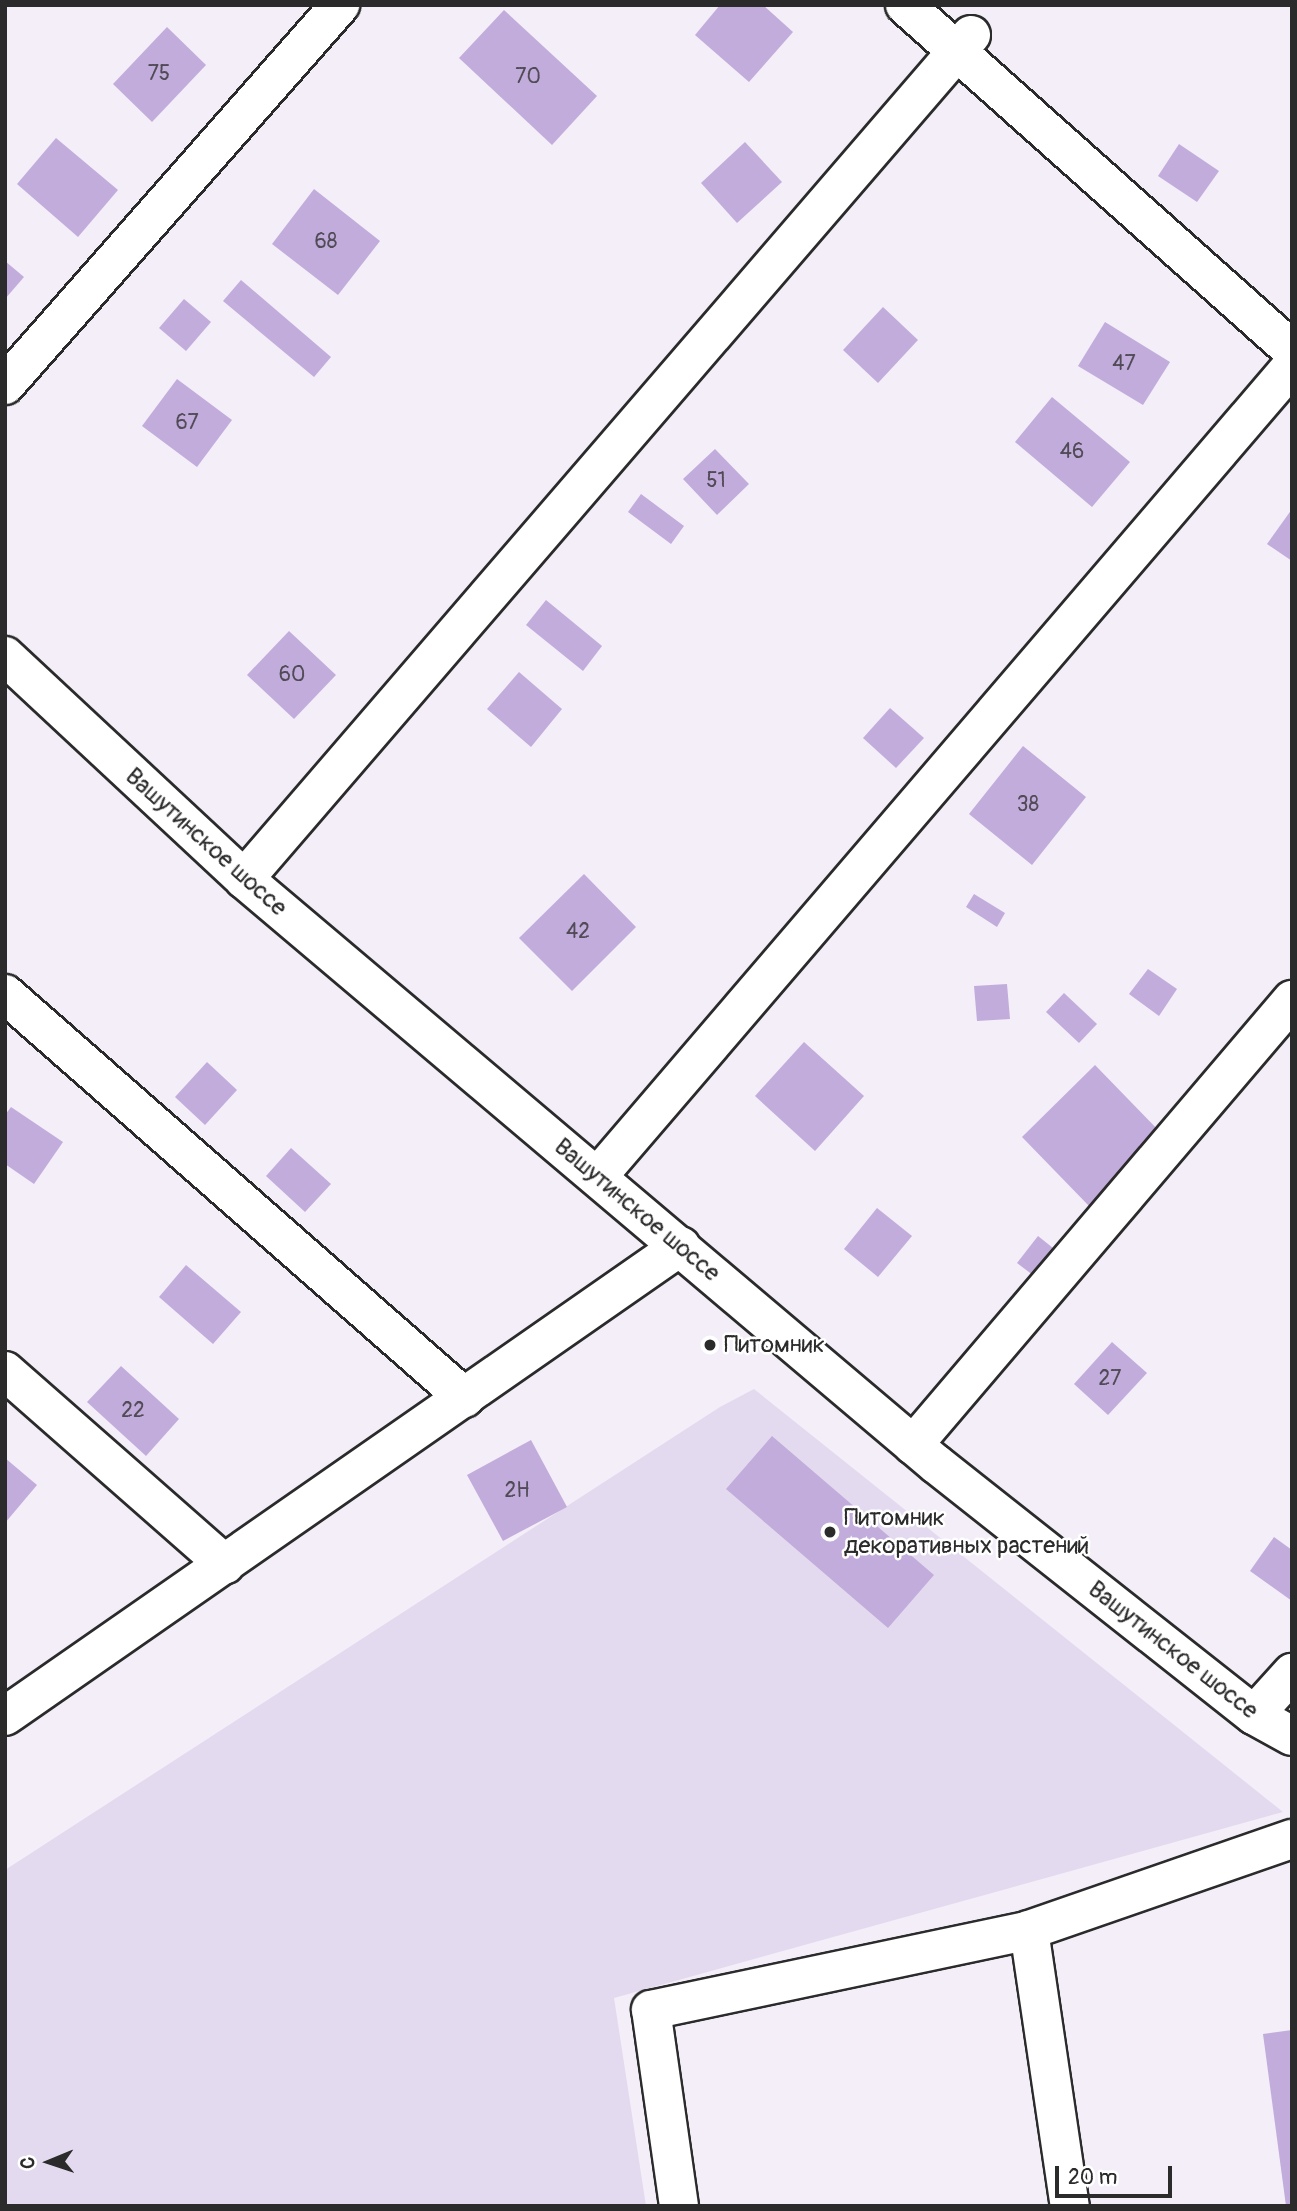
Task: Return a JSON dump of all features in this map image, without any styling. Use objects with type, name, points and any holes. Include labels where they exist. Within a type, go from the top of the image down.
[{"type":"street","points":[[5,384],[340,5]]},
{"type":"street","points":[[905,5],[964,42],[1292,350]]},
{"type":"street","points":[[244,879],[964,42]]},
{"type":"street","points":[[598,1176],[1292,366]]},
{"type":"street","name":"Вашутинское шоссе","points":[[5,656],[244,879],[913,1445],[1254,1715],[1292,1736]]},
{"type":"street","points":[[5,994],[465,1398]]},
{"type":"street","points":[[913,1445],[1292,1000]]},
{"type":"street","points":[[5,1716],[681,1246]]},
{"type":"street","points":[[5,1371],[225,1564]]},
{"type":"street","points":[[1254,1715],[1292,1673]]},
{"type":"street","points":[[679,2206],[651,2010],[1029,1930],[1292,1839]]},
{"type":"street","points":[[1029,1930],[1070,2206]]},
{"type":"shaded area","points":[[754,1389],[1283,1812],[614,1998],[646,2206],[5,2206],[5,1870],[720,1407]]},
{"type":"building","points":[[720,5],[763,5],[793,32],[749,82],[695,35]]},
{"type":"building","points":[[504,10],[597,96],[552,145],[459,58]]},
{"type":"building","points":[[167,27],[206,65],[152,122],[113,84]]},
{"type":"building","points":[[56,138],[118,190],[78,237],[17,184]]},
{"type":"building","points":[[745,142],[782,182],[737,223],[701,183]]},
{"type":"building","points":[[1179,144],[1219,171],[1197,202],[1158,176]]},
{"type":"building","points":[[314,189],[380,241],[338,295],[272,244]]},
{"type":"building","points":[[5,261],[24,277],[5,299]]},
{"type":"building","points":[[241,280],[331,357],[314,377],[223,301]]},
{"type":"building","points":[[184,299],[211,322],[186,351],[159,328]]},
{"type":"building","points":[[883,307],[918,340],[878,383],[843,350]]},
{"type":"building","points":[[1105,322],[1170,362],[1143,405],[1078,366]]},
{"type":"building","points":[[177,379],[232,420],[197,467],[142,426]]},
{"type":"building","points":[[1052,397],[1130,462],[1092,507],[1015,442]]},
{"type":"building","points":[[715,449],[749,484],[717,515],[683,479]]},
{"type":"building","points":[[641,494],[684,526],[671,544],[628,512]]},
{"type":"building","points":[[1292,509],[1292,561],[1267,544]]},
{"type":"building","points":[[546,600],[602,646],[583,671],[526,625]]},
{"type":"building","points":[[289,631],[336,675],[294,719],[247,675]]},
{"type":"building","points":[[519,672],[562,709],[531,747],[487,709]]},
{"type":"building","points":[[890,708],[924,738],[896,768],[863,738]]},
{"type":"building","points":[[1023,746],[1086,797],[1032,865],[969,814]]},
{"type":"building","points":[[584,874],[636,927],[572,991],[519,938]]},
{"type":"building","points":[[974,894],[1005,913],[997,927],[966,907]]},
{"type":"building","points":[[1148,969],[1177,989],[1159,1016],[1129,994]]},
{"type":"building","points":[[1007,984],[1010,1019],[977,1021],[974,986]]},
{"type":"building","points":[[1064,993],[1097,1024],[1079,1043],[1046,1012]]},
{"type":"building","points":[[804,1042],[864,1096],[815,1151],[755,1096]]},
{"type":"building","points":[[207,1062],[237,1090],[205,1125],[175,1097]]},
{"type":"building","points":[[1095,1065],[1162,1134],[1089,1206],[1022,1137]]},
{"type":"building","points":[[11,1107],[63,1142],[34,1184],[5,1164],[5,1115]]},
{"type":"building","points":[[291,1148],[331,1184],[305,1212],[266,1176]]},
{"type":"building","points":[[877,1208],[912,1236],[878,1277],[844,1249]]},
{"type":"building","points":[[1038,1236],[1063,1256],[1042,1282],[1017,1263]]},
{"type":"building","points":[[186,1265],[241,1312],[213,1344],[159,1297]]},
{"type":"building","points":[[1112,1342],[1147,1373],[1108,1415],[1074,1384]]},
{"type":"building","points":[[121,1366],[179,1419],[146,1456],[87,1402]]},
{"type":"building","name":"Питомник декоративных растений","points":[[772,1436],[934,1575],[888,1628],[726,1489]]},
{"type":"building","points":[[531,1440],[567,1507],[503,1541],[467,1475]]},
{"type":"building","points":[[5,1458],[37,1485],[5,1523]]},
{"type":"building","points":[[1274,1537],[1292,1550],[1292,1601],[1250,1571]]},
{"type":"building","points":[[1292,2030],[1292,2206],[1286,2206],[1263,2034]]},
{"type":"place","name":"Питомник","points":[[710,1345]]},
{"type":"place","name":"Питомник декоративных растений","points":[[830,1532]]}]
